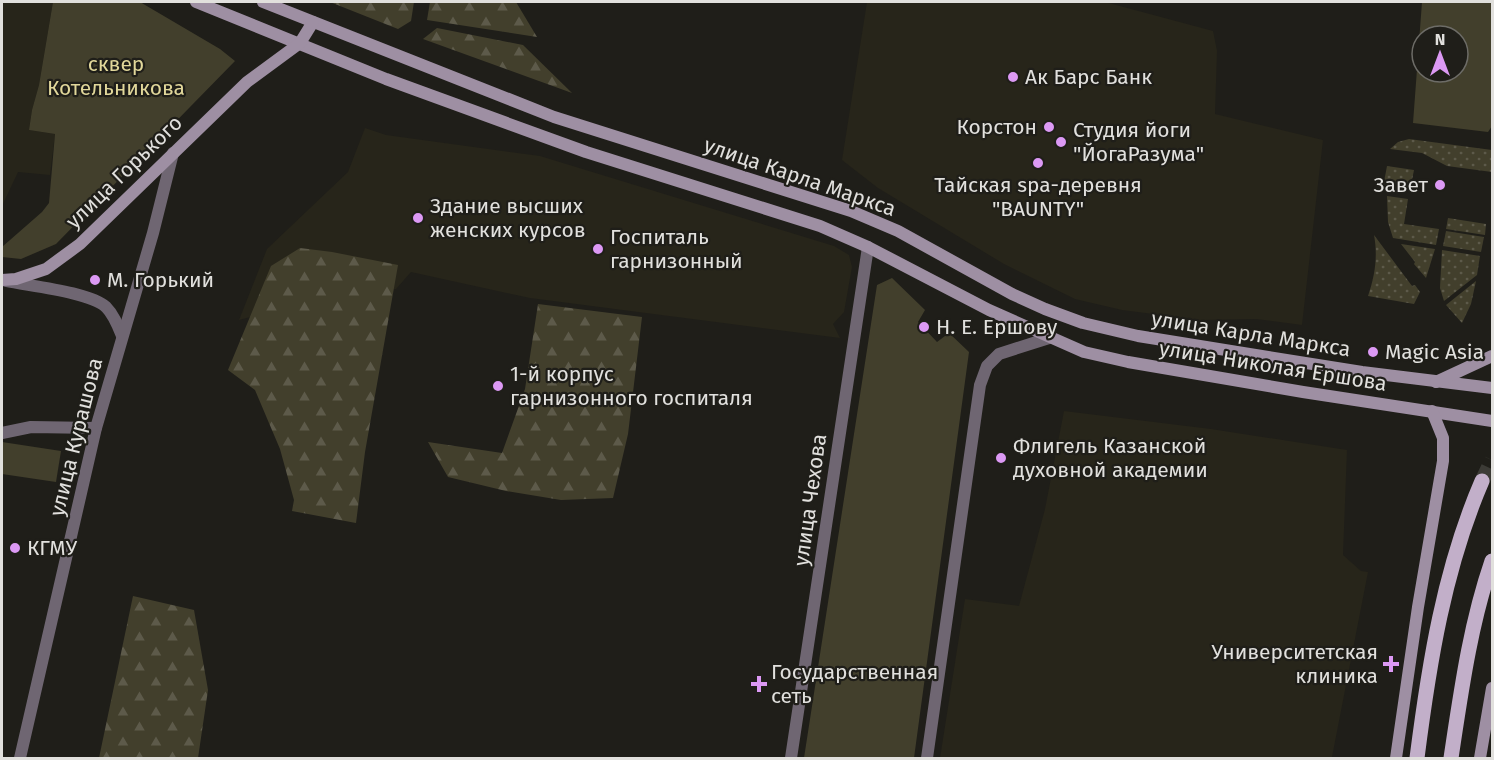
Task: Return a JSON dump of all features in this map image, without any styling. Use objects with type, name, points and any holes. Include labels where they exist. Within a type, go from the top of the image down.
[{"type":"main road","name":"улица Карла Маркса","points":[[196,2],[386,79],[586,152],[820,226],[868,247],[989,310],[1049,338]]},
{"type":"main road","name":"улица Карла Маркса","points":[[263,2],[554,117],[851,211],[898,231],[1012,294],[1083,323],[1138,336],[1362,372]]},
{"type":"main road","name":"улица Горького","points":[[2,280],[16,279],[46,269],[80,244],[247,82],[300,43],[313,22]]},
{"type":"main road","name":"улица Николая Ершова","points":[[1049,338],[1084,352],[1128,362],[1492,421]]},
{"type":"main road","points":[[1436,382],[1492,356]]},
{"type":"main road","name":"улица Николая Ершова","points":[[1362,372],[1492,388]]},
{"type":"main road","points":[[1396,759],[1418,607],[1443,461],[1443,438],[1432,411]]},
{"type":"main road","points":[[1417,759],[1425,697],[1447,589],[1465,520],[1482,481]]},
{"type":"main road","points":[[1451,759],[1472,633],[1492,561]]},
{"type":"main road","points":[[1480,759],[1492,688]]},
{"type":"street","name":"улица Курашова","points":[[20,759],[96,428],[153,233],[173,153]]},
{"type":"street","name":"улица Чехова","points":[[791,759],[868,247]]},
{"type":"street","name":"улица Курашова","points":[[2,280],[91,297],[113,316],[122,336]]},
{"type":"street","points":[[927,759],[980,385],[987,366],[999,354],[1049,338]]},
{"type":"street","points":[[2,433],[31,427],[96,428]]},
{"type":"shaded area","points":[[2,2],[53,2],[29,130],[55,134],[50,175],[18,172],[2,206]]},
{"type":"shaded area","name":"Корстон","points":[[867,2],[1105,2],[1213,31],[1217,51],[1215,114],[1323,140],[1302,325],[1256,319],[1200,320],[1122,310],[1075,299],[1004,264],[878,188],[842,160]]},
{"type":"shaded area","points":[[365,128],[386,135],[540,156],[834,246],[849,255],[852,267],[844,312],[833,324],[840,338],[530,298],[411,272],[396,289],[337,294],[239,320],[267,249],[348,172]]},
{"type":"shaded area","points":[[1064,411],[1211,429],[1347,450],[1343,555],[1361,571],[1368,572],[1332,757],[1336,758],[940,758],[965,599],[1019,606],[1045,509]]},
{"type":"green space","name":"сквер Котельникова","points":[[53,2],[140,2],[220,49],[235,61],[56,244],[21,259],[2,257],[2,247],[49,203],[55,134],[29,130]]},
{"type":"green space","points":[[330,2],[414,2],[411,21],[398,29]]},
{"type":"green space","points":[[430,2],[516,2],[537,37],[427,20]]},
{"type":"green space","points":[[1422,2],[1492,2],[1492,126],[1488,132],[1413,123],[1416,84],[1470,84],[1470,24],[1420,24]]},
{"type":"green space","points":[[437,28],[523,45],[572,93],[423,39]]},
{"type":"green space","points":[[1409,139],[1492,150],[1492,172],[1447,166],[1422,153],[1390,149],[1398,142]]},
{"type":"green space","points":[[1387,166],[1414,170],[1410,190],[1383,187]]},
{"type":"green space","points":[[1387,196],[1408,199],[1404,224],[1439,229],[1436,245],[1393,238],[1388,222]]},
{"type":"green space","points":[[1448,218],[1486,224],[1485,235],[1446,229]]},
{"type":"green space","points":[[1446,231],[1484,237],[1481,252],[1443,246]]},
{"type":"green space","points":[[1374,235],[1412,286],[1415,285],[1420,292],[1414,304],[1368,296],[1375,266]]},
{"type":"green space","points":[[1401,244],[1435,249],[1426,278],[1414,264],[1415,262]]},
{"type":"green space","points":[[300,248],[398,265],[365,452],[356,523],[292,511],[294,500],[280,449],[255,390],[228,370],[271,266]]},
{"type":"green space","points":[[1442,250],[1480,256],[1477,275],[1444,301],[1440,288]]},
{"type":"green space","points":[[892,278],[925,310],[918,322],[937,342],[949,333],[969,352],[914,758],[804,758],[877,285]]},
{"type":"green space","points":[[1476,281],[1471,304],[1462,323],[1446,305]]},
{"type":"green space","points":[[538,304],[642,317],[628,434],[613,498],[561,500],[506,491],[448,477],[428,442],[502,453],[525,389]]},
{"type":"green space","points":[[2,442],[61,451],[56,482],[2,474]]},
{"type":"green space","points":[[133,596],[194,610],[208,690],[198,758],[99,758]]},
{"type":"tunnel","points":[[1482,481],[1492,460]]},
{"type":"place","name":"Ак Барс Банк","points":[[1013,77]]},
{"type":"place","name":"Корстон","points":[[1049,127]]},
{"type":"place","name":"Студия йоги \"ЙогаРазума\"","points":[[1061,142]]},
{"type":"place","name":"Тайская spa-деревня \"BAUNTY\"","points":[[1038,163]]},
{"type":"place","name":"Завет","points":[[1440,185]]},
{"type":"place","name":"Здание высших женских курсов","points":[[418,218]]},
{"type":"place","name":"Госпиталь гарнизонный","points":[[598,249]]},
{"type":"place","name":"М. Горький","points":[[95,280]]},
{"type":"place","name":"Н. Е. Ершову","points":[[924,327]]},
{"type":"place","name":"Magic Asia","points":[[1373,352]]},
{"type":"place","name":"1-й корпус гарнизонного госпиталя","points":[[498,386]]},
{"type":"place","name":"Флигель Казанской духовной академии","points":[[1001,458]]},
{"type":"place","name":"КГМУ","points":[[15,548]]},
{"type":"place","name":"Университетская клиника","points":[[1391,664]]},
{"type":"place","name":"Государственная сеть","points":[[759,684]]}]
